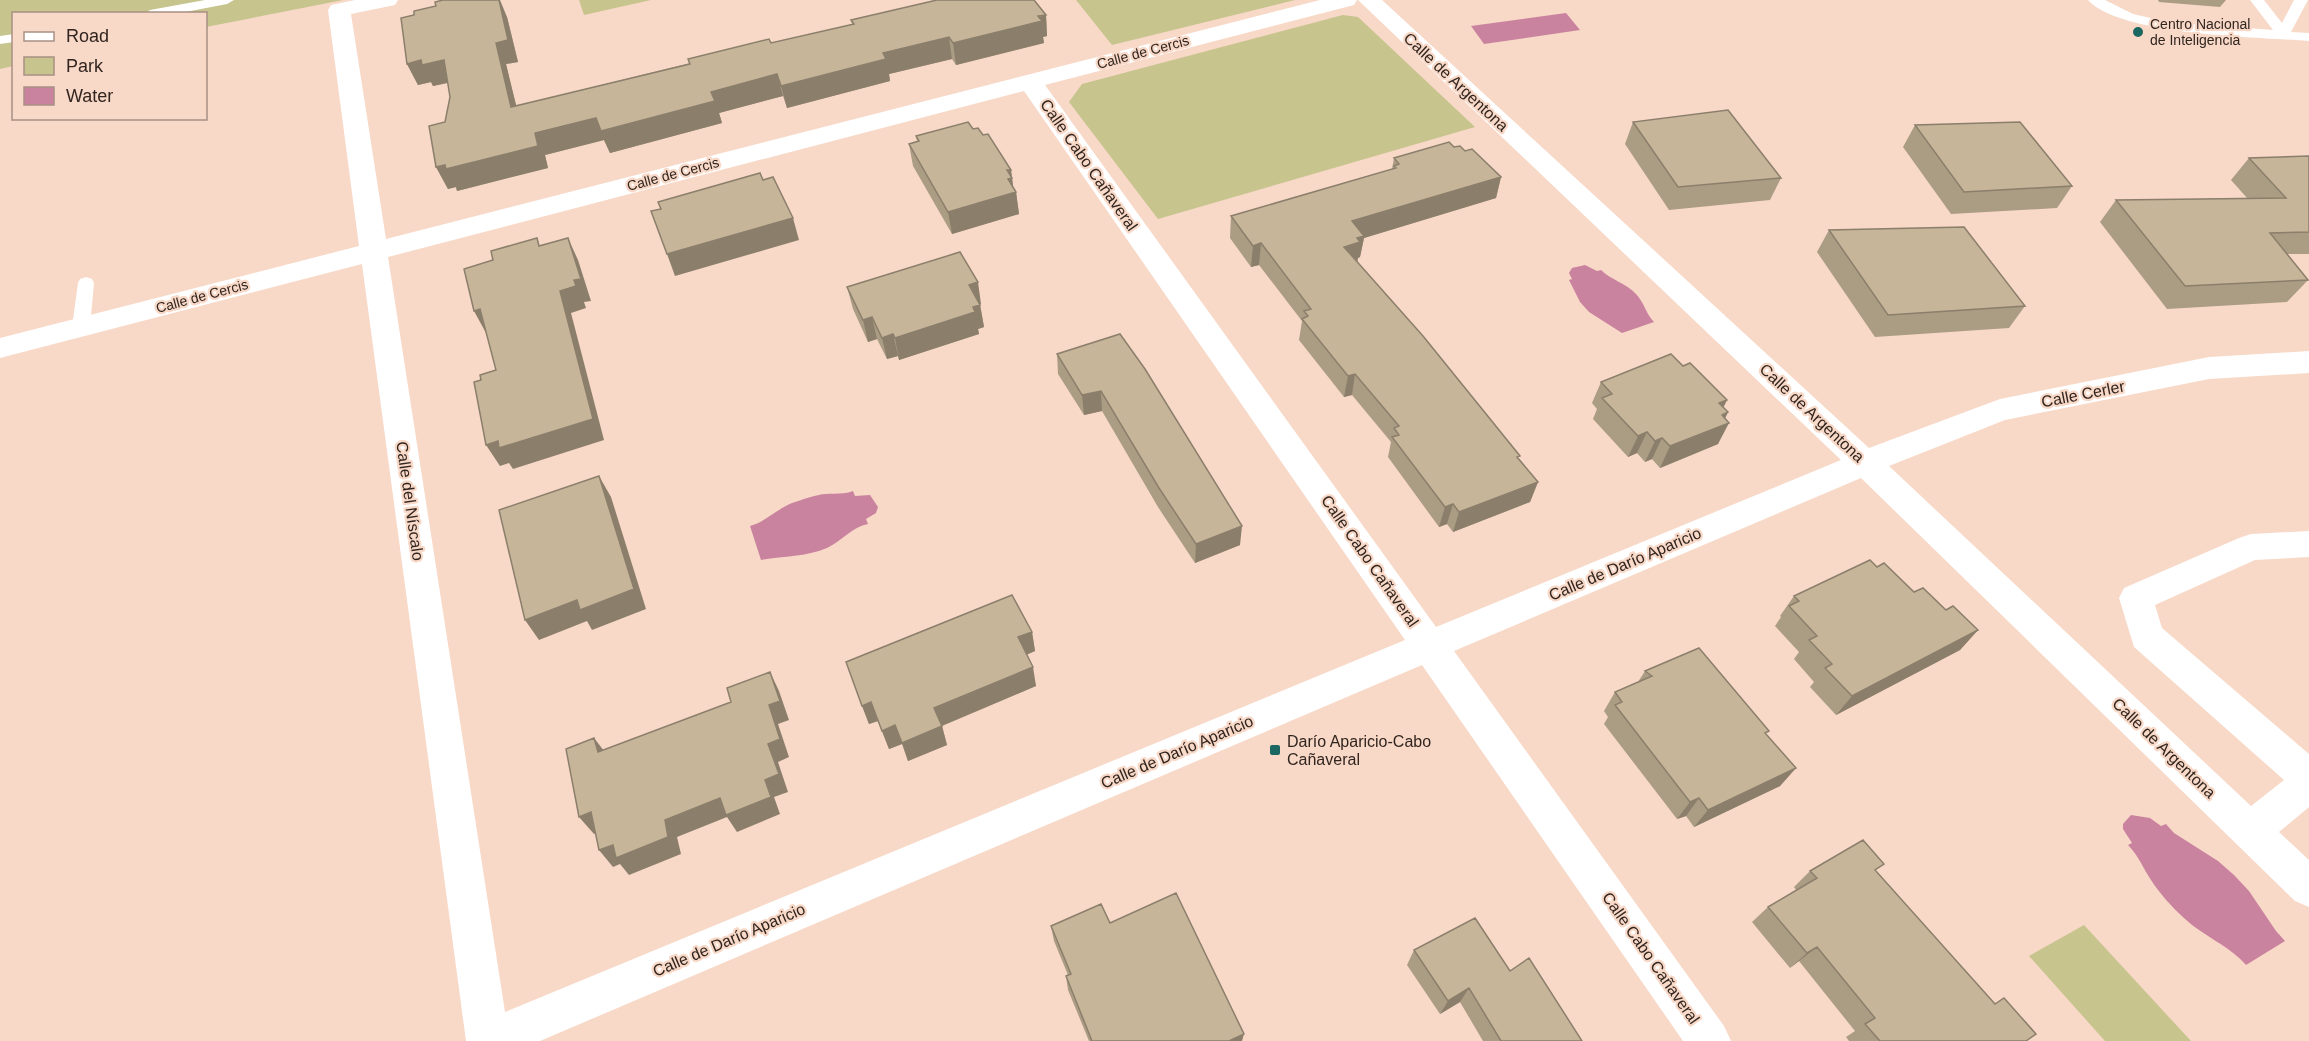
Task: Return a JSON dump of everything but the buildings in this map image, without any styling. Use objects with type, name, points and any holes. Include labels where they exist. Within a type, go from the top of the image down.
[{"type":"street","name":"Calle del Níscalo","points":[[387,0],[339,10],[488,1041]]},
{"type":"street","name":"Calle de Cercis","points":[[0,348],[1346,0]]},
{"type":"street","name":"Calle de Argentona","points":[[1369,0],[1865,463],[2309,887]]},
{"type":"street","name":"Calle Cabo Cañaveral","points":[[1030,82],[1709,1041]]},
{"type":"street","name":"Calle Cerler","points":[[1865,463],[2001,410],[2209,368],[2309,362]]},
{"type":"street","name":"Calle de Darío Aparicio","points":[[488,1041],[1865,463]]},
{"type":"street","points":[[2309,544],[2251,548],[2136,598],[2147,636],[2309,778]]},
{"type":"street","points":[[2250,831],[2309,783]]},
{"type":"lane","points":[[161,12],[227,0]]},
{"type":"lane","points":[[2095,0],[2130,17],[2168,26],[2309,37]]},
{"type":"lane","points":[[2257,0],[2283,34]]},
{"type":"lane","points":[[2283,34],[2301,0]]},
{"type":"lane","points":[[81,327],[86,284]]},
{"type":"green space","points":[[0,0],[343,0],[207,27],[207,12],[12,12],[12,66],[0,69]]},
{"type":"green space","points":[[579,0],[651,0],[584,15]]},
{"type":"green space","points":[[1076,0],[1295,0],[1112,45]]},
{"type":"green space","points":[[1343,15],[1358,17],[1475,127],[1158,219],[1069,102],[1082,84]]},
{"type":"green space","points":[[2084,925],[2191,1041],[2105,1041],[2029,956]]},
{"type":"water","points":[[1566,13],[1580,30],[1484,44],[1471,26]]},
{"type":"water","points":[[1585,265],[1597,271],[1601,270],[1632,290],[1639,297],[1654,322],[1622,333],[1589,312],[1580,302],[1569,280],[1572,279],[1569,273],[1572,268]]},
{"type":"water","points":[[853,491],[855,496],[870,495],[878,507],[876,513],[866,519],[868,524],[857,528],[819,551],[761,560],[750,526],[792,503],[812,496]]},
{"type":"water","points":[[2131,815],[2150,818],[2161,826],[2166,824],[2174,833],[2218,861],[2249,891],[2285,941],[2246,965],[2232,952],[2191,924],[2162,895],[2128,845],[2132,843],[2123,829],[2123,824]]},
{"type":"place","name":"Centro Nacional de Inteligencia","points":[[2138,32]]},
{"type":"place","name":"Darío Aparicio-Cabo Cañaveral","points":[[1275,750]]}]
